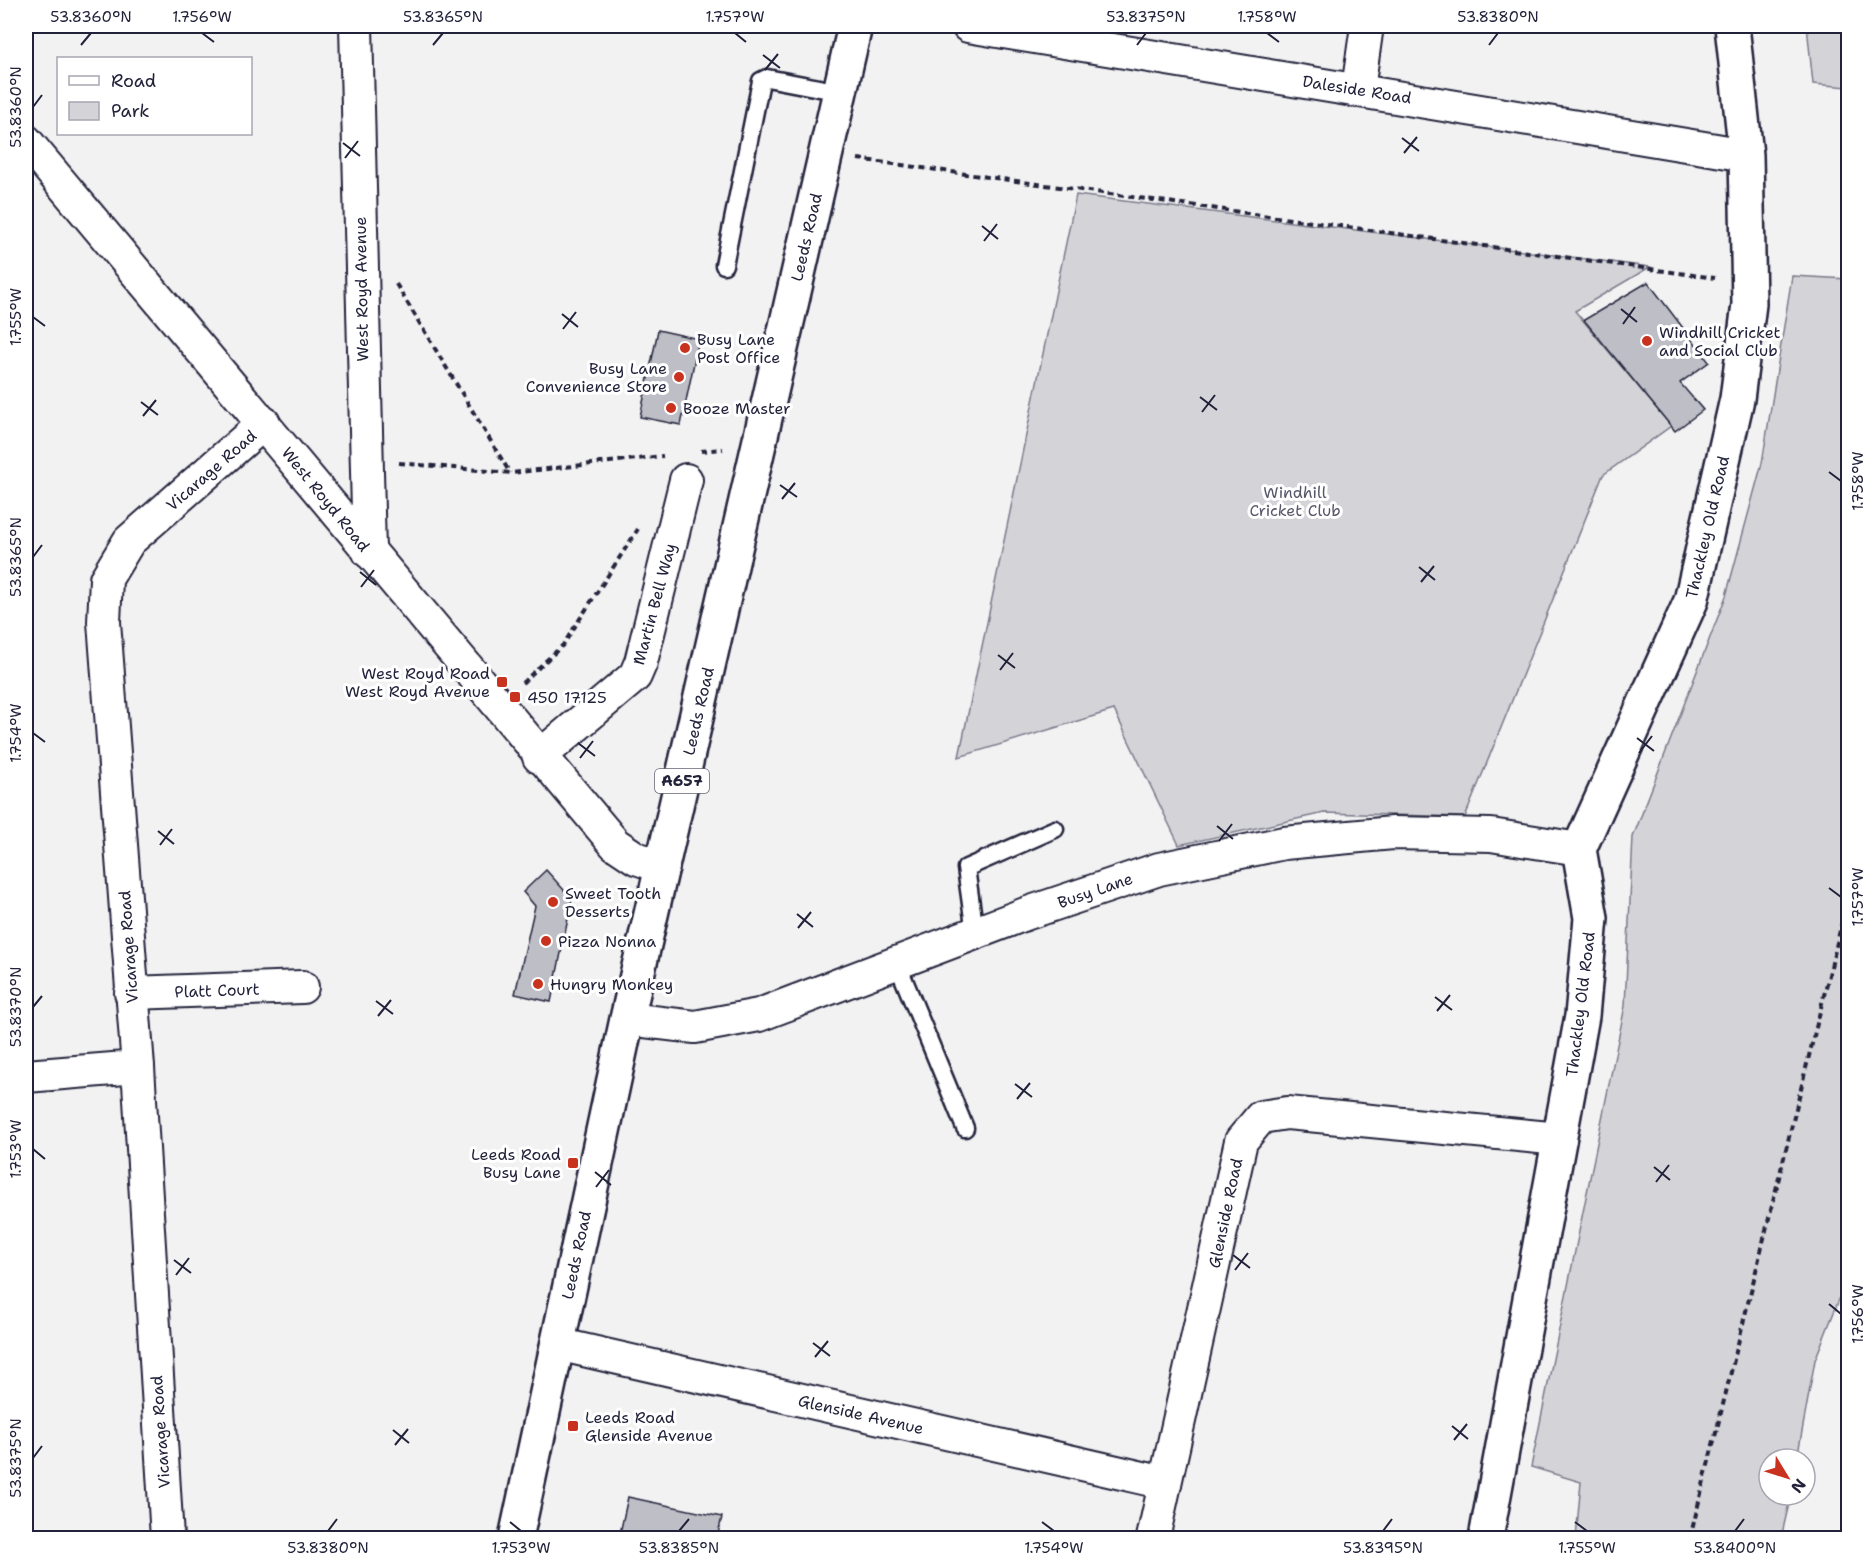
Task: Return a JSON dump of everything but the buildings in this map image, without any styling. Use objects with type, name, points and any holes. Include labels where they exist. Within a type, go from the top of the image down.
[{"type":"main road","name":"Leeds Road","points":[[516,1539],[627,1019],[855,26]]},
{"type":"main road","name":"Thackley Old Road","points":[[1486,1539],[1582,1016],[1591,918],[1579,849],[1691,602],[1737,399],[1749,304],[1749,283],[1746,155],[1732,26]]},
{"type":"street","name":"West Royd Avenue","points":[[356,26],[369,552]]},
{"type":"street","name":"Daleside Road","points":[[968,26],[1746,155]]},
{"type":"street","points":[[1358,89],[1367,26]]},
{"type":"street","name":"West Royd Road","points":[[26,141],[264,423],[539,757],[615,844],[636,858],[663,867]]},
{"type":"street","name":"Vicarage Road","points":[[167,1539],[138,1067],[104,622],[106,579],[129,541],[264,423]]},
{"type":"street","name":"Martin Bell Way","points":[[539,757],[635,676],[641,662],[686,480]]},
{"type":"street","name":"Busy Lane","points":[[627,1019],[695,1027],[759,1015],[975,933],[1159,869],[1284,843],[1393,833],[1491,835],[1579,849]]},
{"type":"street","name":"Platt Court","points":[[131,993],[302,987]]},
{"type":"street","points":[[26,1076],[138,1067]]},
{"type":"street","name":"Glenside Road","points":[[1153,1539],[1241,1141],[1261,1117],[1287,1113],[1560,1139]]},
{"type":"street","name":"Glenside Avenue","points":[[557,1344],[1165,1483]]},
{"type":"lane","points":[[724,265],[761,81],[767,78],[840,92]]},
{"type":"lane","points":[[975,933],[966,868],[1055,829]]},
{"type":"lane","points":[[897,963],[965,1128]]},
{"type":"path","points":[[825,154],[1749,283]]},
{"type":"path","points":[[396,283],[511,473]]},
{"type":"path","points":[[700,451],[759,444]]},
{"type":"path","points":[[365,460],[511,473],[664,455]]},
{"type":"path","points":[[498,706],[563,645],[639,528]]},
{"type":"path","points":[[1690,1539],[1848,898]]},
{"type":"green space","points":[[1807,26],[1848,26],[1848,87],[1813,84]]},
{"type":"green space","name":"Windhill Cricket Club","points":[[1076,195],[1650,267],[1575,311],[1671,426],[1603,475],[1465,817],[1324,813],[1179,845],[1114,710],[959,757]]},
{"type":"green space","points":[[1792,276],[1848,279],[1848,1277],[1815,1360],[1799,1447],[1757,1447],[1757,1507],[1788,1507],[1781,1538],[1576,1538],[1581,1482],[1531,1467],[1625,1006],[1633,837],[1726,596],[1762,463]]},
{"type":"place","name":"Windhill Cricket and Social Club","points":[[1647,341]]},
{"type":"place","name":"Busy Lane Post Office","points":[[685,348]]},
{"type":"place","name":"Busy Lane Convenience Store","points":[[679,377]]},
{"type":"place","name":"Booze Master","points":[[671,408]]},
{"type":"place","name":"West Royd Road West Royd Avenue","points":[[502,682]]},
{"type":"place","name":"450 17125","points":[[515,697]]},
{"type":"place","name":"Sweet Tooth Desserts","points":[[553,902]]},
{"type":"place","name":"Pizza Nonna","points":[[546,941]]},
{"type":"place","name":"Hungry Monkey","points":[[538,984]]},
{"type":"place","name":"Leeds Road Busy Lane","points":[[573,1163]]},
{"type":"place","name":"Leeds Road Glenside Avenue","points":[[573,1426]]}]
